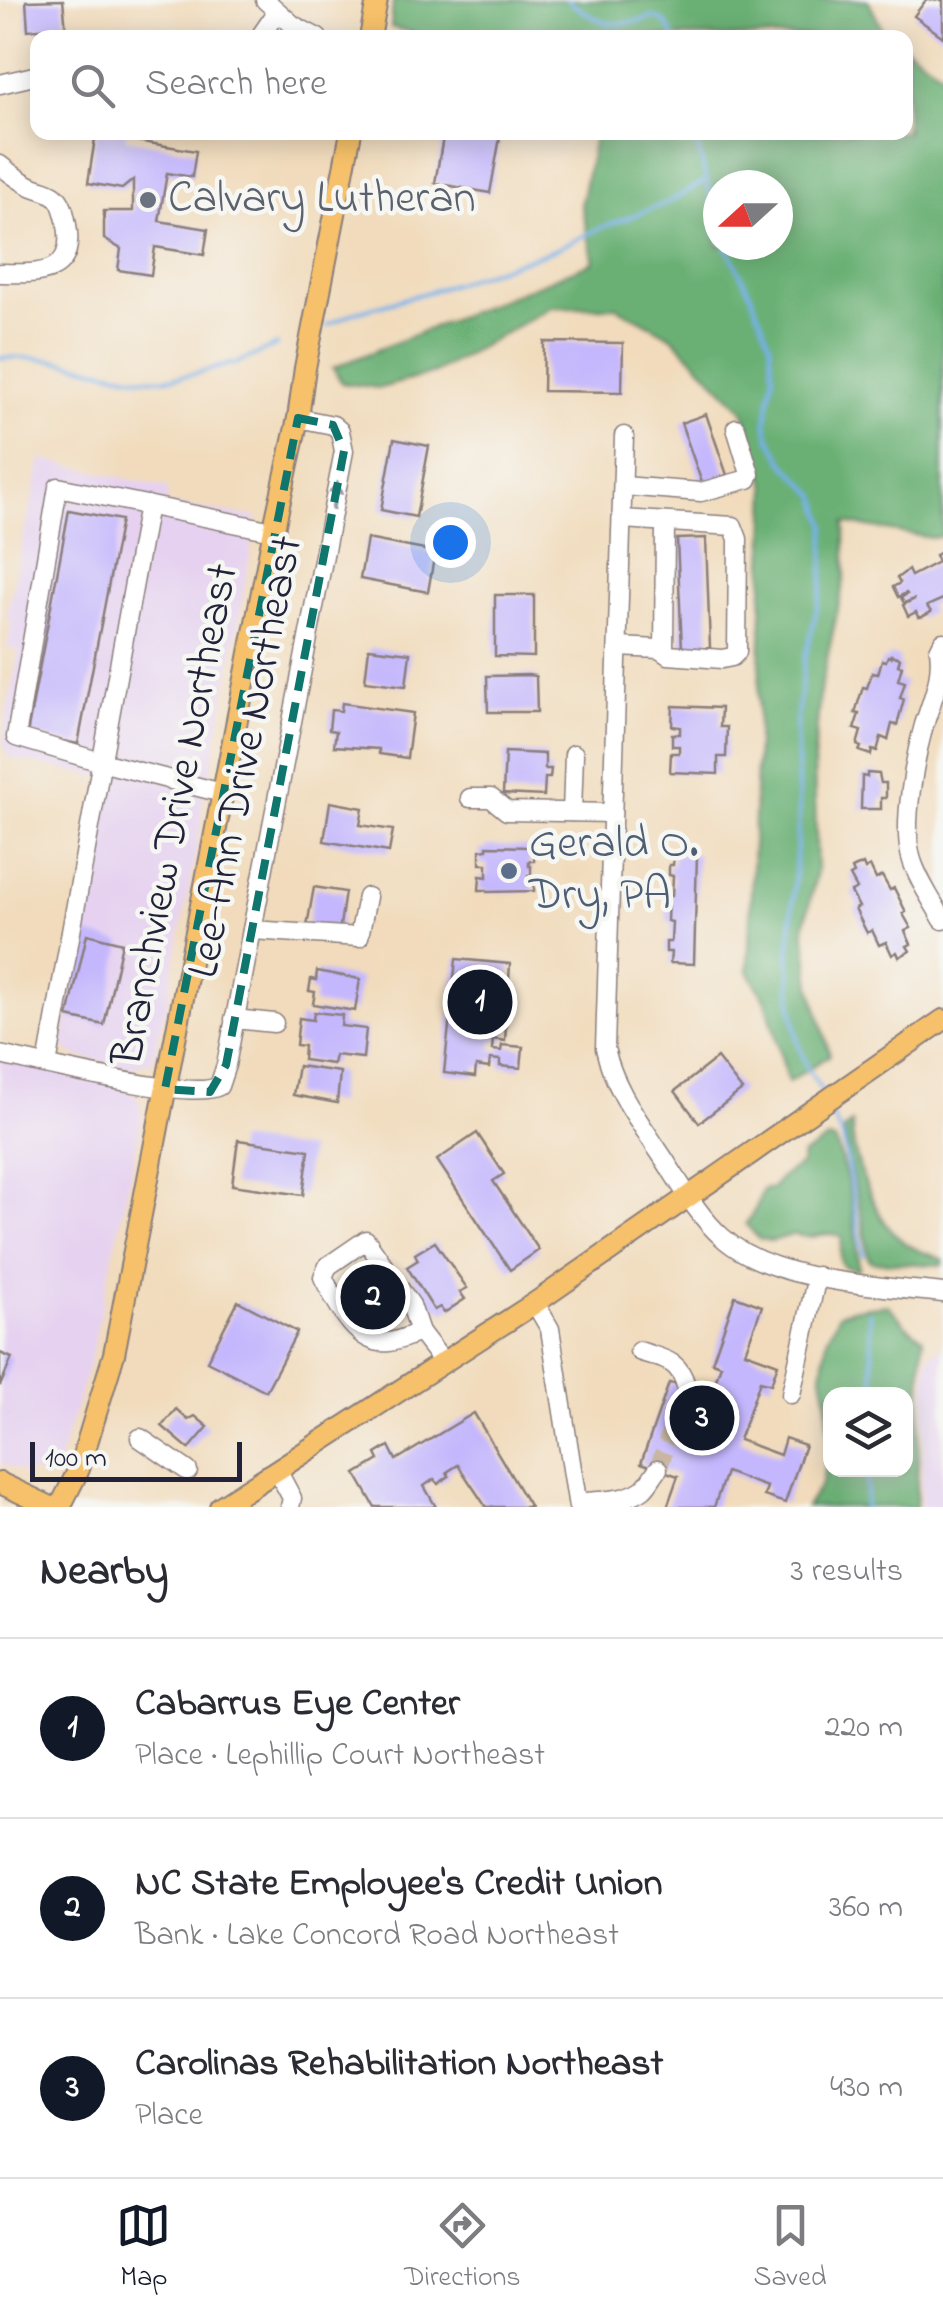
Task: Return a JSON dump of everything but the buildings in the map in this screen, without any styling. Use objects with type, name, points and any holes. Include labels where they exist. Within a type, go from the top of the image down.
[{"type":"main road","points":[[371,30],[377,0]]},
{"type":"main road","name":"Branchview Drive Northeast","points":[[60,1507],[79,1468],[114,1354],[350,140]]},
{"type":"main road","points":[[220,1507],[535,1303],[943,1020]]},
{"type":"main road","points":[[0,1484],[51,1507]]},
{"type":"street","points":[[262,30],[271,6],[303,30]]},
{"type":"street","points":[[0,84],[30,76]]},
{"type":"street","points":[[0,165],[31,186],[54,194],[61,202],[69,243],[66,256],[49,271],[0,273]]},
{"type":"street","name":"Lee-Ann Drive Northeast","points":[[165,1089],[210,1092],[219,1086],[252,930],[344,452],[340,432],[333,426],[298,418]]},
{"type":"street","points":[[623,486],[701,492],[748,479],[750,474],[736,428]]},
{"type":"street","points":[[624,436],[605,1048],[608,1062],[627,1103],[690,1196],[718,1234],[738,1250],[768,1264],[817,1276],[943,1293]]},
{"type":"street","points":[[222,794],[16,737],[58,487],[274,531]]},
{"type":"street","points":[[47,1064],[148,505]]},
{"type":"street","points":[[618,646],[722,659],[737,652],[738,538],[733,526],[622,518]]},
{"type":"street","points":[[664,652],[665,522]]},
{"type":"street","points":[[943,642],[939,650],[942,664],[911,782],[909,844],[911,858],[943,920]]},
{"type":"street","points":[[572,812],[574,754]]},
{"type":"street","points":[[470,798],[492,798],[506,811],[612,814]]},
{"type":"street","points":[[252,930],[359,938],[367,897]]},
{"type":"street","points":[[234,1019],[274,1022]]},
{"type":"street","points":[[0,1055],[165,1089]]},
{"type":"street","points":[[420,1332],[386,1343],[361,1336],[323,1277],[328,1266],[366,1240],[412,1306],[420,1332],[443,1362]]},
{"type":"street","points":[[790,1394],[817,1276]]},
{"type":"street","points":[[535,1303],[550,1328],[578,1505],[623,1497],[644,1488],[658,1469]]},
{"type":"street","points":[[640,1351],[673,1364],[682,1371],[686,1386]]},
{"type":"street","points":[[140,1438],[188,1471]]},
{"type":"street","points":[[277,1470],[292,1498],[290,1507]]},
{"type":"highlighted area","points":[[298,418],[333,425],[344,451],[226,1065],[210,1092],[165,1089],[222,793]]},
{"type":"shaded area","points":[[41,459],[168,488],[167,504],[257,517],[167,1003],[152,1061],[130,1068],[75,1056],[62,1047],[106,778],[9,758],[3,743],[19,651],[7,647],[12,621],[6,617]]},
{"type":"shaded area","points":[[0,1059],[127,1087],[139,1100],[142,1120],[90,1362],[58,1464],[42,1474],[21,1472],[0,1463]]},
{"type":"shaded area","points":[[943,1347],[943,1507],[920,1507],[927,1364],[930,1354]]},
{"type":"green space","points":[[393,0],[868,0],[883,30],[402,30],[391,27]]},
{"type":"green space","points":[[913,52],[943,74],[943,536],[932,538],[845,523],[845,576],[820,691],[814,760],[817,871],[804,927],[811,986],[830,1055],[788,1082],[766,1001],[748,971],[767,488],[744,411],[672,337],[617,307],[551,307],[434,373],[380,388],[342,383],[333,368],[594,262],[581,204],[594,140],[913,140]]},
{"type":"green space","points":[[852,1124],[860,1169],[882,1217],[904,1243],[943,1259],[943,1265],[872,1262],[868,1258],[843,1130]]},
{"type":"green space","points":[[828,1139],[835,1141],[849,1187],[857,1270],[843,1266],[842,1237],[795,1234],[772,1241],[759,1239],[746,1224],[763,1189],[772,1189],[801,1164],[803,1155]]},
{"type":"green space","points":[[888,1305],[923,1338],[916,1507],[806,1507],[823,1477],[913,1477],[913,1387],[824,1387],[827,1339],[839,1314]]},
{"type":"waterway","points":[[567,0],[608,23],[654,17],[666,23],[670,30]]},
{"type":"waterway","points":[[697,140],[704,170]]},
{"type":"waterway","points":[[327,325],[356,312],[554,250],[669,202],[703,182]]},
{"type":"waterway","points":[[734,260],[770,343],[773,375],[766,422],[769,437],[785,464],[817,496],[826,526],[822,588],[805,658],[796,723],[799,816],[789,955],[798,1043],[822,1092]]},
{"type":"waterway","points":[[0,358],[37,359],[146,378],[167,378],[235,364],[277,345]]},
{"type":"waterway","points":[[830,1110],[843,1139],[863,1255]]},
{"type":"waterway","points":[[869,1312],[873,1387]]},
{"type":"waterway","points":[[865,1507],[867,1477]]},
{"type":"tunnel","points":[[658,1469],[686,1386]]},
{"type":"place","name":"Calvary Lutheran","points":[[148,200]]},
{"type":"place","name":"Gerald O. Dry, PA","points":[[509,871]]},
{"type":"place","name":"Cabarrus Eye Center","points":[[480,1002]]},
{"type":"place","name":"NC State Employee's Credit Union","points":[[373,1297]]},
{"type":"place","name":"Carolinas Rehabilitation Northeast","points":[[702,1418]]}]
